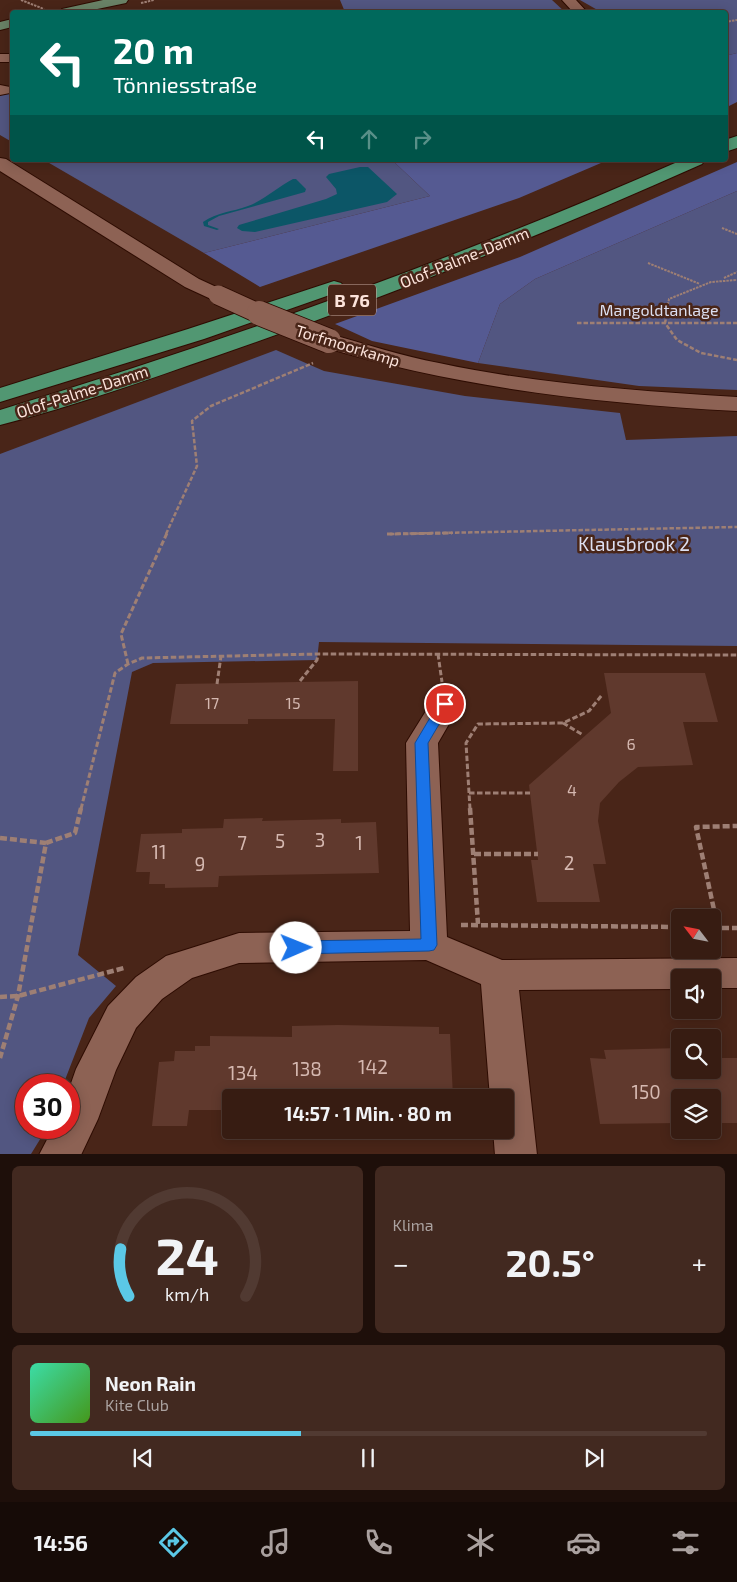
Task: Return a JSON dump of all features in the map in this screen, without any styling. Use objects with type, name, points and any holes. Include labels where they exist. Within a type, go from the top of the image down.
[{"type":"highway","name":"Olof-Palme-Damm","points":[[404,261],[541,208],[648,162]]},
{"type":"highway","name":"Olof-Palme-Damm","points":[[0,418],[212,350],[354,300],[461,260],[691,162]]},
{"type":"highway","name":"Olof-Palme-Damm","points":[[0,395],[196,334],[348,281]]},
{"type":"main road","points":[[76,10],[121,0]]},
{"type":"street","points":[[569,0],[578,10]]},
{"type":"street","name":"Torfmoorkamp","points":[[0,163],[192,283],[287,326],[329,341],[397,361],[536,387],[657,400],[737,404]]},
{"type":"street","points":[[429,945],[422,743],[445,704]]},
{"type":"street","points":[[60,1154],[78,1119],[96,1069],[122,1017],[149,988],[179,967],[239,948],[429,945],[499,975],[737,973]]},
{"type":"street","points":[[499,975],[516,1154]]},
{"type":"path","points":[[21,0],[46,10]]},
{"type":"path","points":[[722,228],[737,234]]},
{"type":"path","points":[[648,263],[701,284]]},
{"type":"path","points":[[737,272],[723,279],[701,284],[669,299],[665,323],[677,340],[701,353],[737,360]]},
{"type":"path","points":[[723,279],[737,280]]},
{"type":"path","points":[[577,323],[737,323]]},
{"type":"path","points":[[128,664],[121,634],[197,466],[192,422],[211,406],[318,361]]},
{"type":"path","points":[[388,534],[737,527]]},
{"type":"path","points":[[300,682],[317,660],[318,654]]},
{"type":"path","points":[[0,838],[46,843],[75,833],[115,673],[128,664],[142,658],[318,654],[737,655]]},
{"type":"path","points":[[217,684],[221,656]]},
{"type":"path","points":[[478,924],[466,743],[478,724],[563,723],[590,711],[602,695]]},
{"type":"path","points":[[563,723],[584,735]]},
{"type":"path","points":[[469,793],[530,793]]},
{"type":"path","points":[[714,909],[696,827],[737,826]]},
{"type":"path","points":[[0,1058],[18,996],[46,843]]},
{"type":"path","points":[[474,854],[538,854]]},
{"type":"path","points":[[429,945],[464,924],[671,927]]},
{"type":"path","points":[[721,928],[737,928]]},
{"type":"path","points":[[0,997],[18,996],[128,966]]},
{"type":"green space","points":[[340,0],[552,0],[563,10],[344,10]]},
{"type":"green space","points":[[580,0],[737,0],[737,53],[728,55],[728,10],[598,10]]},
{"type":"green space","points":[[0,92],[10,92],[10,141],[0,135]]},
{"type":"green space","points":[[47,162],[394,162],[430,196],[204,253]]},
{"type":"green space","name":"Mangoldtanlage","points":[[737,191],[737,390],[639,386],[478,363],[500,304],[535,279]]},
{"type":"green space","name":"Klausbrook 2","points":[[276,350],[324,371],[465,396],[620,413],[626,440],[737,436],[737,646],[319,642],[317,660],[153,663],[132,672],[78,955],[116,986],[89,1018],[67,1074],[15,1074],[15,1139],[40,1139],[31,1154],[0,1154],[0,454]]},
{"type":"shaded area","points":[[737,53],[737,102],[728,106],[728,55]]},
{"type":"shaded area","points":[[394,162],[603,162],[519,198],[260,287],[204,253],[430,196]]},
{"type":"shaded area","points":[[737,162],[737,191],[535,279],[500,304],[478,363],[372,341],[335,324],[520,257]]},
{"type":"shaded area","points":[[368,167],[397,194],[387,202],[255,232],[242,231],[237,228],[239,225],[337,194],[336,189],[326,177],[329,174]]},
{"type":"shaded area","points":[[296,179],[306,189],[305,192],[219,216],[208,222],[208,225],[219,229],[217,230],[204,226],[203,222],[208,219],[254,203]]},
{"type":"building","points":[[604,673],[705,673],[718,722],[683,722],[693,765],[638,767],[619,782],[600,803],[598,821],[606,864],[593,864],[600,902],[537,902],[531,860],[538,860],[529,785],[611,713]]},
{"type":"building","points":[[358,681],[358,771],[333,771],[335,719],[248,719],[248,724],[170,724],[176,684]]},
{"type":"building","points":[[263,818],[262,821],[341,819],[341,823],[376,822],[379,873],[219,876],[218,887],[165,888],[165,884],[149,884],[150,872],[136,872],[141,834],[182,833],[182,829],[223,828],[224,819]]},
{"type":"building","points":[[292,1026],[439,1027],[439,1034],[450,1034],[453,1089],[222,1089],[222,1110],[189,1110],[187,1126],[152,1126],[159,1062],[174,1061],[175,1051],[195,1051],[195,1046],[210,1046],[210,1036],[292,1037]]},
{"type":"building","points":[[671,1048],[671,1079],[721,1079],[721,1058],[737,1058],[737,1123],[721,1123],[721,1089],[671,1089],[671,1123],[600,1124],[590,1058],[606,1059],[604,1050]]},
{"type":"route","points":[[296,948],[429,945],[422,743],[445,704]]}]
